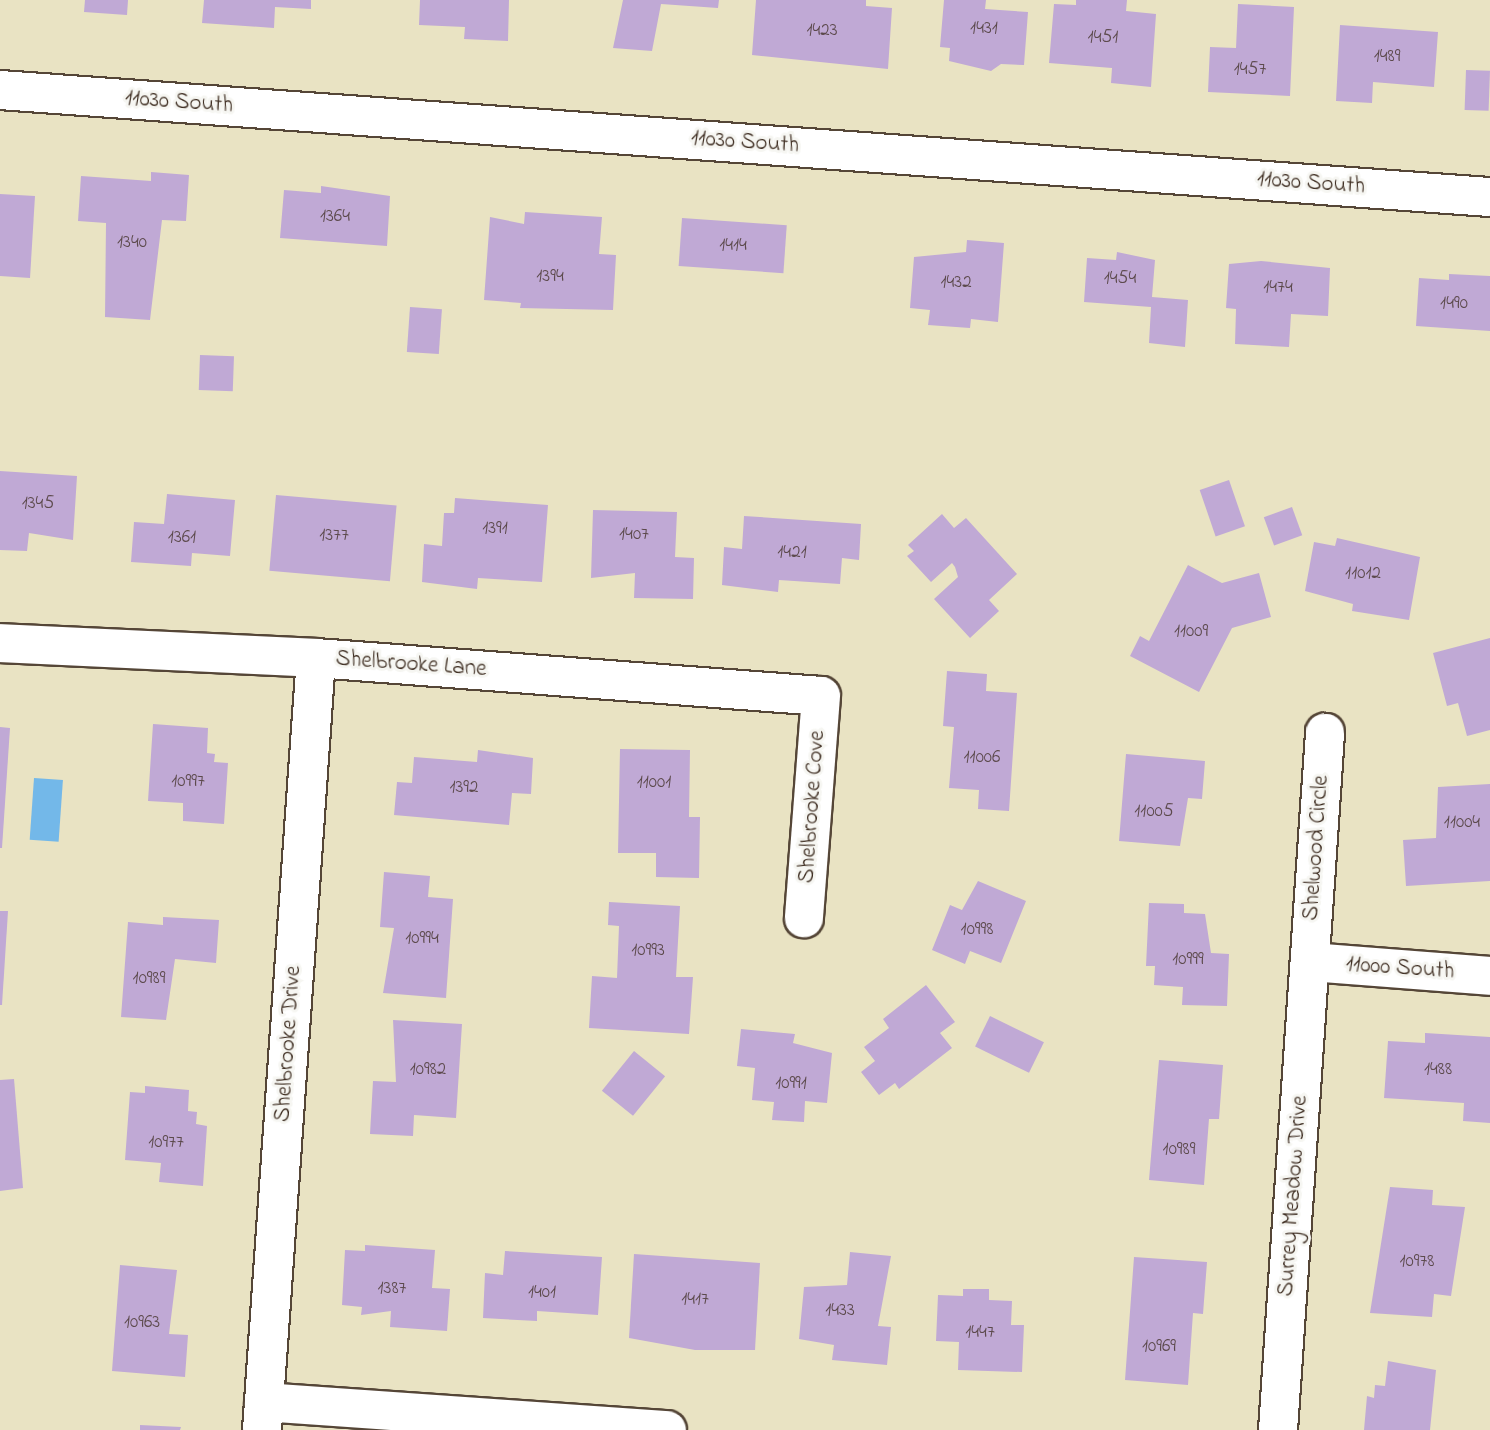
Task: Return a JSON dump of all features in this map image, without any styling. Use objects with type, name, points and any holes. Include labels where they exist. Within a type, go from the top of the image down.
[{"type":"street","name":"11030 South","points":[[0,90],[1490,197]]},
{"type":"street","name":"Shelbrooke Lane","points":[[0,643],[316,658],[821,696]]},
{"type":"street","name":"Shelbrooke Drive","points":[[263,1416],[316,658]]},
{"type":"street","name":"Shelbrooke Cove","points":[[804,918],[821,696]]},
{"type":"street","name":"Shelwood Circle","points":[[1310,962],[1325,733]]},
{"type":"street","name":"11000 South","points":[[1310,962],[1490,976]]},
{"type":"street","name":"Surrey Meadow Drive","points":[[1278,1430],[1310,962]]},
{"type":"street","points":[[263,1416],[667,1430]]},
{"type":"water","points":[[34,778],[63,780],[59,842],[30,840]]},
{"type":"building","points":[[85,0],[128,0],[127,15],[84,12]]},
{"type":"building","points":[[204,0],[311,0],[311,9],[275,7],[274,28],[202,23]]},
{"type":"building","points":[[420,0],[509,0],[508,41],[464,39],[465,27],[419,25]]},
{"type":"building","points":[[623,0],[719,0],[718,8],[661,4],[652,51],[613,48]]},
{"type":"building","points":[[756,0],[866,0],[866,6],[892,8],[888,69],[752,55]]},
{"type":"building","points":[[944,0],[986,0],[985,9],[1028,12],[1024,65],[1001,64],[991,71],[949,61],[950,48],[940,47]]},
{"type":"building","points":[[1076,0],[1127,0],[1126,11],[1156,14],[1151,87],[1111,83],[1112,68],[1049,63],[1054,4],[1076,5]]},
{"type":"building","points":[[1238,4],[1294,7],[1290,96],[1208,92],[1210,47],[1236,48]]},
{"type":"building","points":[[1340,25],[1438,32],[1434,87],[1373,82],[1372,103],[1336,101]]},
{"type":"building","points":[[1466,70],[1490,71],[1489,111],[1465,110]]},
{"type":"building","points":[[151,172],[189,175],[186,221],[162,220],[150,320],[105,317],[106,223],[78,221],[81,176],[151,181]]},
{"type":"building","points":[[321,186],[390,196],[387,246],[280,238],[284,190],[321,193]]},
{"type":"building","points":[[0,194],[35,196],[30,278],[0,276]]},
{"type":"building","points":[[525,212],[602,217],[599,254],[616,255],[613,310],[520,308],[521,303],[484,300],[490,217],[524,224]]},
{"type":"building","points":[[682,218],[787,225],[783,273],[679,266]]},
{"type":"building","points":[[967,240],[1004,243],[998,322],[971,319],[970,328],[928,325],[930,310],[910,308],[914,257],[966,252]]},
{"type":"building","points":[[1117,252],[1155,260],[1152,297],[1188,300],[1185,347],[1149,343],[1151,307],[1084,302],[1087,258],[1116,260]]},
{"type":"building","points":[[1261,261],[1330,268],[1328,316],[1291,314],[1289,347],[1235,344],[1236,309],[1226,308],[1229,264]]},
{"type":"building","points":[[1449,274],[1490,276],[1490,331],[1416,326],[1419,278],[1449,280]]},
{"type":"building","points":[[410,307],[442,309],[439,354],[407,352]]},
{"type":"building","points":[[200,355],[234,356],[233,391],[199,390]]},
{"type":"building","points":[[0,471],[77,476],[73,540],[29,533],[27,551],[0,550]]},
{"type":"building","points":[[1229,480],[1245,526],[1216,536],[1200,490]]},
{"type":"building","points":[[167,494],[235,500],[230,556],[192,553],[191,566],[131,562],[134,522],[164,524]]},
{"type":"building","points":[[276,495],[397,506],[390,581],[269,571]]},
{"type":"building","points":[[455,498],[548,505],[542,582],[478,578],[477,589],[422,582],[424,544],[442,546],[444,513],[454,513]]},
{"type":"building","points":[[1292,507],[1302,535],[1274,545],[1264,517]]},
{"type":"building","points":[[593,510],[677,512],[675,557],[694,558],[693,599],[634,598],[635,573],[591,578]]},
{"type":"building","points":[[942,514],[954,528],[966,518],[1017,574],[989,600],[999,611],[970,638],[934,599],[958,577],[952,563],[931,582],[907,556],[914,551],[908,545]]},
{"type":"building","points":[[744,516],[861,524],[859,560],[842,558],[840,584],[779,580],[778,592],[722,585],[724,547],[742,549]]},
{"type":"building","points":[[1337,538],[1420,557],[1409,620],[1352,611],[1353,604],[1305,591],[1314,542],[1335,546]]},
{"type":"building","points":[[1188,565],[1222,583],[1259,573],[1271,617],[1232,628],[1199,692],[1130,656],[1140,636],[1149,641]]},
{"type":"building","points":[[1490,638],[1490,730],[1467,736],[1458,703],[1447,706],[1433,653]]},
{"type":"building","points":[[947,671],[987,674],[986,691],[1017,693],[1009,811],[978,809],[979,790],[949,788],[954,727],[943,726]]},
{"type":"building","points":[[153,724],[208,728],[207,753],[215,754],[214,762],[228,763],[224,824],[183,821],[183,803],[148,801]]},
{"type":"building","points":[[0,727],[10,728],[2,848],[0,848]]},
{"type":"building","points":[[620,749],[690,750],[689,817],[700,817],[699,878],[656,877],[656,853],[618,853]]},
{"type":"building","points":[[478,750],[533,758],[531,794],[512,793],[509,825],[394,815],[397,782],[412,783],[414,757],[477,762]]},
{"type":"building","points":[[1126,754],[1205,761],[1202,799],[1188,798],[1180,846],[1119,841]]},
{"type":"building","points":[[1490,784],[1490,881],[1406,886],[1403,840],[1436,838],[1438,787]]},
{"type":"building","points":[[384,872],[430,876],[428,897],[453,899],[446,998],[383,993],[394,928],[380,927]]},
{"type":"building","points":[[978,881],[1026,901],[1001,963],[970,951],[965,964],[932,950],[950,905],[962,910]]},
{"type":"building","points":[[609,902],[680,906],[676,977],[693,977],[689,1034],[589,1028],[592,976],[617,978],[619,926],[608,925]]},
{"type":"building","points":[[1149,903],[1184,904],[1184,913],[1205,914],[1211,953],[1229,954],[1227,1006],[1182,1005],[1183,987],[1154,985],[1155,966],[1146,966]]},
{"type":"building","points":[[0,911],[8,911],[2,1005],[0,1005]]},
{"type":"building","points":[[163,917],[219,920],[216,963],[175,959],[166,1020],[121,1017],[128,922],[163,925]]},
{"type":"building","points":[[926,985],[955,1022],[940,1033],[952,1048],[899,1089],[895,1083],[879,1095],[861,1072],[875,1061],[864,1047],[889,1028],[883,1019]]},
{"type":"building","points":[[990,1016],[1044,1042],[1029,1073],[975,1047]]},
{"type":"building","points":[[393,1020],[462,1024],[456,1118],[414,1115],[413,1136],[370,1134],[373,1081],[396,1082]]},
{"type":"building","points":[[741,1029],[795,1034],[793,1043],[832,1053],[827,1103],[805,1101],[804,1122],[772,1120],[774,1102],[752,1100],[755,1068],[737,1066]]},
{"type":"building","points":[[1425,1033],[1490,1037],[1490,1123],[1463,1121],[1464,1103],[1384,1098],[1388,1041],[1425,1043]]},
{"type":"building","points":[[634,1051],[665,1076],[633,1116],[602,1091]]},
{"type":"building","points":[[1159,1060],[1223,1065],[1219,1119],[1209,1119],[1204,1185],[1149,1180]]},
{"type":"building","points":[[14,1079],[23,1188],[0,1191],[0,1080]]},
{"type":"building","points":[[145,1086],[189,1090],[188,1111],[197,1112],[196,1124],[207,1126],[203,1186],[159,1182],[161,1163],[125,1160],[130,1092],[145,1093]]},
{"type":"building","points":[[1390,1187],[1433,1190],[1432,1205],[1465,1207],[1451,1296],[1434,1294],[1432,1317],[1370,1313]]},
{"type":"building","points":[[365,1245],[435,1250],[432,1288],[450,1289],[447,1331],[390,1327],[391,1311],[361,1315],[362,1307],[342,1305],[345,1250],[365,1251]]},
{"type":"building","points":[[505,1251],[602,1257],[598,1315],[537,1311],[537,1321],[483,1318],[485,1273],[503,1275]]},
{"type":"building","points":[[850,1252],[891,1256],[878,1326],[891,1327],[887,1365],[832,1360],[834,1345],[799,1339],[804,1287],[847,1285]]},
{"type":"building","points":[[634,1254],[760,1263],[755,1350],[695,1350],[629,1338]]},
{"type":"building","points":[[1134,1257],[1207,1262],[1203,1314],[1193,1313],[1188,1385],[1125,1380]]},
{"type":"building","points":[[120,1265],[177,1270],[169,1334],[188,1335],[185,1377],[112,1371]]},
{"type":"building","points":[[963,1289],[989,1289],[989,1300],[1012,1301],[1011,1325],[1024,1325],[1022,1372],[958,1370],[959,1342],[936,1341],[938,1295],[963,1296]]},
{"type":"building","points":[[1388,1361],[1436,1370],[1430,1430],[1364,1430],[1367,1396],[1374,1398],[1375,1385],[1385,1386]]},
{"type":"building","points":[[140,1425],[181,1427],[180,1430],[140,1430]]}]
